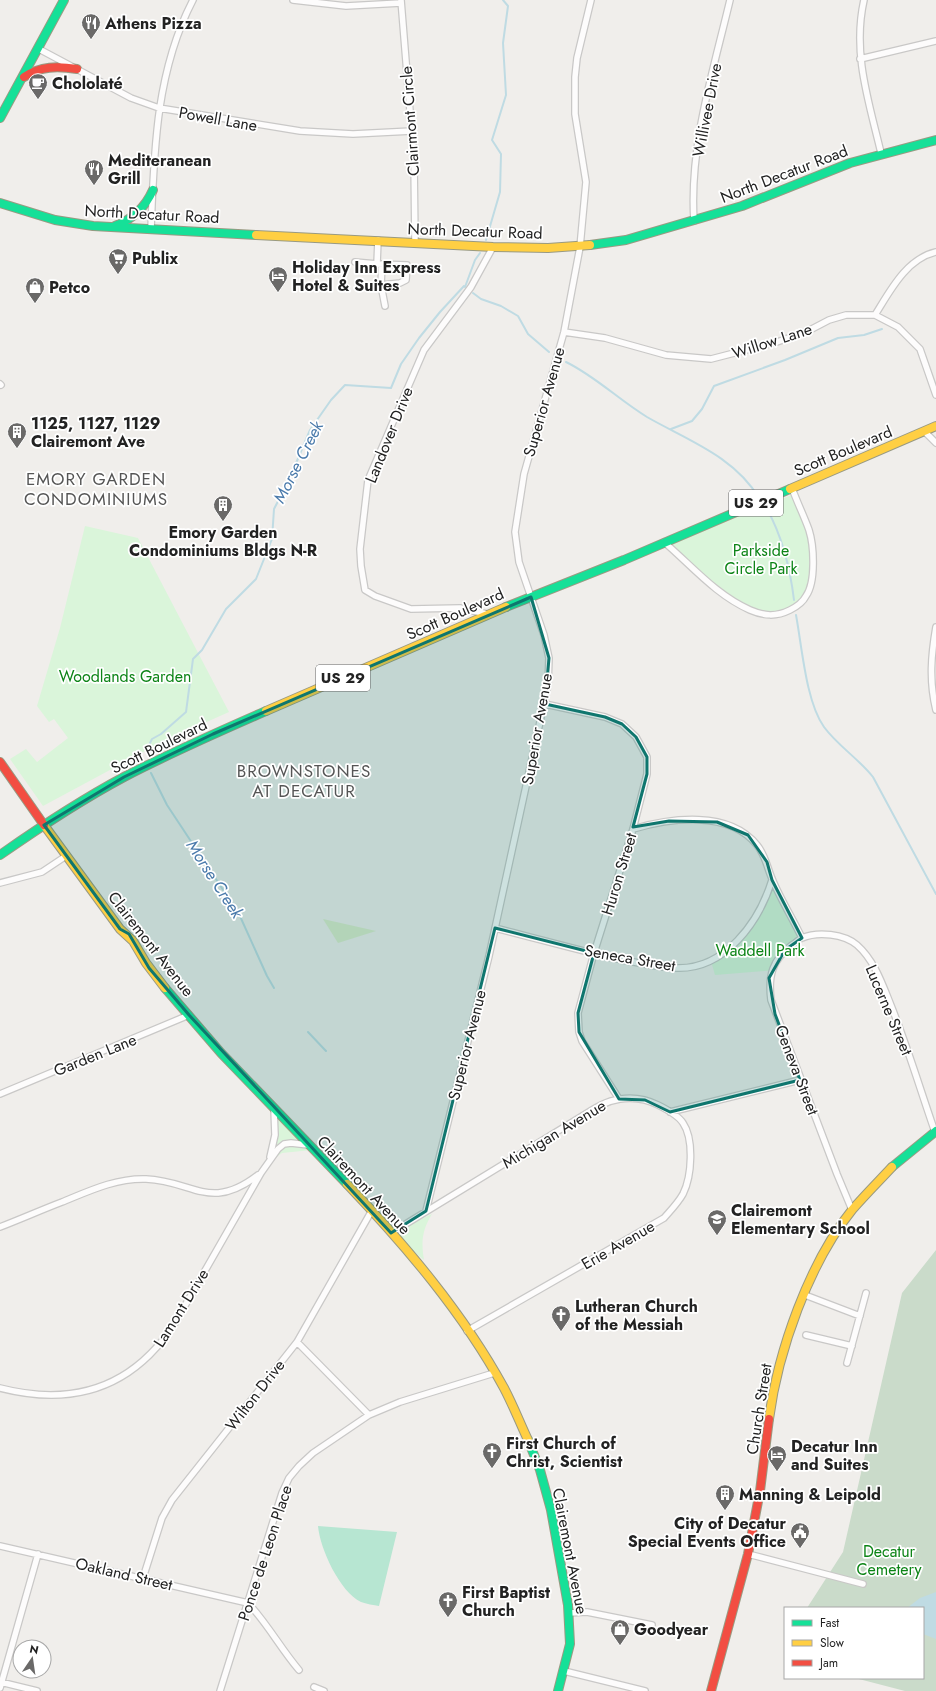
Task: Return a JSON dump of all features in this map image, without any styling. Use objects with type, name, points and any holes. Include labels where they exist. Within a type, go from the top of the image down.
[{"type":"main road","points":[[0,118],[39,49],[64,0]]},
{"type":"main road","points":[[22,77],[35,69],[47,66],[77,69]]},
{"type":"main road","name":"North Decatur Road","points":[[0,203],[67,223],[113,227],[493,247],[580,247],[626,240],[694,221],[742,206],[834,169],[881,154],[936,140]]},
{"type":"main road","points":[[113,227],[126,222],[140,212],[149,200],[153,190]]},
{"type":"main road","name":"Scott Boulevard","points":[[0,855],[55,817],[124,777],[213,734],[531,597],[624,560],[936,426]]},
{"type":"main road","name":"Clairemont Avenue","points":[[0,762],[66,856],[120,929],[129,934],[149,968],[189,1015],[274,1109],[392,1233],[432,1282],[467,1331],[494,1373],[522,1426],[545,1487],[557,1539],[569,1613],[570,1638],[564,1671],[558,1691]]},
{"type":"main road","name":"Church Street","points":[[711,1691],[748,1554],[760,1491],[773,1389],[805,1295],[822,1255],[852,1210],[892,1167],[935,1132]]},
{"type":"street","points":[[151,229],[159,108],[174,44],[193,0]]},
{"type":"street","points":[[293,0],[346,6],[401,1]]},
{"type":"street","name":"Superior Avenue","points":[[426,1211],[495,928],[545,704],[549,658],[544,635],[519,562],[515,532],[524,474],[564,332],[580,247],[586,182],[575,114],[575,89],[577,58],[591,0]]},
{"type":"street","name":"Willivee Drive","points":[[694,221],[693,201],[698,143],[730,0]]},
{"type":"street","points":[[864,0],[860,22],[860,59],[869,109],[881,154]]},
{"type":"street","name":"Clairmont Circle","points":[[401,1],[412,131],[415,243]]},
{"type":"street","points":[[860,59],[936,41]]},
{"type":"street","name":"Powell Lane","points":[[39,49],[131,98],[159,108],[300,131],[353,134],[412,131]]},
{"type":"street","points":[[378,240],[382,296],[385,306]]},
{"type":"street","name":"Landover Drive","points":[[489,615],[460,608],[411,609],[375,596],[365,590],[360,549],[368,480],[406,391],[427,344],[471,287],[493,247]]},
{"type":"street","points":[[875,315],[909,266],[930,253],[936,252]]},
{"type":"street","points":[[355,262],[407,266],[406,280],[400,283],[382,285]]},
{"type":"street","name":"Willow Lane","points":[[564,332],[604,338],[666,355],[711,359],[777,342],[808,331],[829,320],[846,315],[875,315],[898,327],[920,349],[936,395]]},
{"type":"street","points":[[924,431],[936,443]]},
{"type":"street","points":[[664,542],[722,595],[750,610],[767,616],[784,613],[800,604],[807,596],[811,584],[813,562],[809,532],[792,488]]},
{"type":"street","points":[[936,627],[931,658],[932,694],[936,710]]},
{"type":"street","name":"Huron Street","points":[[545,704],[605,717],[622,724],[636,737],[647,757],[647,774],[633,829],[594,954],[578,1013],[579,1032],[586,1048],[619,1099]]},
{"type":"street","points":[[633,829],[669,821],[693,820],[717,822],[748,835],[758,846],[767,862],[772,880],[802,938]]},
{"type":"street","points":[[0,883],[42,872],[66,856]]},
{"type":"street","name":"Seneca Street","points":[[495,928],[594,954],[650,965],[677,968],[699,965],[726,953],[744,933],[760,908],[772,880]]},
{"type":"street","name":"Lucerne Street","points":[[802,938],[824,934],[839,937],[857,945],[876,970],[898,1024],[935,1132]]},
{"type":"street","name":"Geneva Street","points":[[802,938],[785,950],[775,964],[769,978],[771,1000],[800,1080],[852,1210]]},
{"type":"street","name":"Garden Lane","points":[[0,1094],[189,1015]]},
{"type":"street","points":[[670,1112],[800,1080]]},
{"type":"street","name":"Michigan Avenue","points":[[392,1233],[601,1104],[619,1099],[633,1098],[645,1100],[670,1112]]},
{"type":"street","points":[[267,1164],[274,1142],[276,1123],[274,1109]]},
{"type":"street","name":"Erie Avenue","points":[[467,1331],[664,1218],[683,1194],[691,1167],[690,1146],[683,1123],[670,1112]]},
{"type":"street","name":"Lamont Drive","points":[[0,1388],[43,1396],[75,1393],[96,1388],[114,1380],[143,1361],[161,1343],[175,1323],[261,1173],[278,1149],[284,1144],[295,1142],[308,1145]]},
{"type":"street","points":[[0,1227],[98,1187],[119,1181],[155,1180],[201,1192],[217,1194],[235,1190],[261,1173]]},
{"type":"street","name":"Wilton Drive","points":[[142,1578],[162,1518],[172,1500],[297,1342],[371,1212]]},
{"type":"street","points":[[848,1363],[866,1293]]},
{"type":"street","points":[[805,1295],[860,1316]]},
{"type":"street","points":[[806,1335],[852,1346]]},
{"type":"street","points":[[297,1342],[369,1415]]},
{"type":"street","name":"Ponce de Leon Place","points":[[220,1691],[272,1521],[289,1478],[313,1453],[369,1415],[400,1402],[494,1373]]},
{"type":"street","name":"Oakland Street","points":[[0,1546],[248,1603]]},
{"type":"street","points":[[37,1691],[1,1684],[38,1554]]},
{"type":"street","points":[[748,1554],[863,1584]]},
{"type":"street","points":[[248,1603],[258,1614],[285,1654],[299,1670]]},
{"type":"street","points":[[569,1613],[587,1612],[652,1625]]},
{"type":"street","points":[[564,1671],[645,1691]]},
{"type":"street","points":[[314,1687],[324,1691]]},
{"type":"highlighted area","points":[[531,597],[549,658],[545,704],[605,717],[622,724],[636,737],[647,757],[647,774],[633,827],[669,821],[717,822],[748,835],[767,862],[772,880],[802,938],[785,950],[769,978],[775,1014],[800,1080],[670,1112],[645,1100],[619,1099],[579,1032],[578,1013],[594,953],[495,928],[426,1211],[391,1233],[189,1015],[149,968],[129,934],[120,929],[44,825],[124,777],[213,734]]},
{"type":"green space","name":"Parkside Circle Park","points":[[797,493],[807,530],[811,559],[811,572],[809,585],[805,595],[797,603],[788,608],[765,613],[748,607],[723,592],[669,544]]},
{"type":"green space","name":"Woodlands Garden","points":[[85,526],[138,538],[229,712],[162,742],[43,806],[10,759],[26,749],[37,762],[68,738],[54,719],[49,722],[37,706],[60,628]]},
{"type":"green space","name":"Waddell Park","points":[[773,887],[800,937],[780,958],[776,970],[715,975],[711,961],[722,956],[741,941],[756,920]]},
{"type":"green space","points":[[323,919],[376,931],[338,943]]},
{"type":"green space","points":[[275,1109],[312,1150],[282,1153],[267,1164],[271,1155]]},
{"type":"green space","points":[[432,1214],[426,1225],[423,1236],[424,1260],[391,1233]]},
{"type":"green space","name":"Decatur Cemetery","points":[[936,1250],[936,1691],[905,1691],[859,1679],[924,1679],[924,1607],[808,1607],[843,1552],[902,1293]]},
{"type":"green space","points":[[318,1526],[397,1532],[379,1606],[361,1602],[353,1597],[339,1580],[327,1558]]},
{"type":"water","points":[[936,1592],[936,1639],[924,1634],[924,1607],[908,1607],[920,1598]]},
{"type":"waterway","points":[[486,240],[500,192],[501,154],[492,140],[506,95],[503,43],[508,6],[503,0]]},
{"type":"waterway","points":[[465,287],[475,260],[480,253]]},
{"type":"waterway","name":"Morse Creek","points":[[148,747],[152,739],[161,734],[186,712],[193,659],[202,650],[226,609],[256,579],[272,539],[274,509],[289,480],[310,430],[331,400],[345,385],[391,388],[401,364],[419,338],[464,286]]},
{"type":"waterway","points":[[473,293],[481,299],[501,306],[518,316],[528,334],[549,352]]},
{"type":"waterway","points":[[671,429],[692,421],[702,409],[714,386],[785,360],[838,338],[864,335],[882,329]]},
{"type":"waterway","points":[[566,362],[587,374],[647,417],[709,450],[737,471],[749,483],[759,498]]},
{"type":"waterway","points":[[767,509],[782,542],[794,600]]},
{"type":"waterway","points":[[796,615],[809,689],[818,716],[830,734],[873,777],[936,894]]},
{"type":"waterway","name":"Morse Creek","points":[[151,773],[167,805],[239,914],[274,988]]},
{"type":"waterway","points":[[308,1032],[326,1051]]},
{"type":"traffic: fast","points":[[0,118],[64,0]]},
{"type":"traffic: fast","points":[[590,245],[626,240],[742,206],[850,163],[936,140]]},
{"type":"traffic: fast","points":[[115,226],[138,212],[153,190]]},
{"type":"traffic: fast","points":[[0,203],[55,220],[93,226],[256,235]]},
{"type":"traffic: fast","points":[[506,607],[624,560],[790,489]]},
{"type":"traffic: fast","points":[[0,855],[61,814],[124,777],[176,751],[266,711]]},
{"type":"traffic: fast","points":[[165,988],[221,1053],[347,1184]]},
{"type":"traffic: fast","points":[[892,1167],[936,1131]]},
{"type":"traffic: fast","points":[[528,1440],[540,1470],[551,1510],[568,1605],[570,1644],[558,1691]]},
{"type":"traffic: slow","points":[[256,235],[493,247],[548,248],[590,245]]},
{"type":"traffic: slow","points":[[790,489],[936,426]]},
{"type":"traffic: slow","points":[[266,711],[506,607]]},
{"type":"traffic: slow","points":[[44,825],[120,929],[133,941],[146,963],[165,988]]},
{"type":"traffic: slow","points":[[769,1419],[773,1393],[788,1337],[809,1281],[836,1231],[852,1210],[892,1167]]},
{"type":"traffic: slow","points":[[347,1184],[391,1231],[452,1307],[488,1360],[504,1388],[528,1440]]},
{"type":"traffic: jam","points":[[24,77],[30,73],[49,68],[63,67],[77,69]]},
{"type":"traffic: jam","points":[[0,762],[44,825]]},
{"type":"traffic: jam","points":[[711,1691],[748,1554],[760,1491],[769,1419]]},
{"type":"place","name":"Athens Pizza","points":[[91,40]]},
{"type":"place","name":"Chololaté","points":[[38,100]]},
{"type":"place","name":"Mediteranean Grill","points":[[94,186]]},
{"type":"place","name":"Publix","points":[[118,275]]},
{"type":"place","name":"Holiday Inn Express Hotel & Suites","points":[[278,293]]},
{"type":"place","name":"Petco","points":[[35,304]]},
{"type":"place","name":"1125, 1127, 1129 Clairemont Ave","points":[[17,449]]},
{"type":"place","name":"Emory Garden Condominiums Bldgs N-R","points":[[223,522]]},
{"type":"place","name":"Clairemont Elementary School","points":[[717,1236]]},
{"type":"place","name":"Lutheran Church of the Messiah","points":[[561,1332]]},
{"type":"place","name":"First Church of Christ, Scientist","points":[[492,1469]]},
{"type":"place","name":"Decatur Inn and Suites","points":[[777,1472]]},
{"type":"place","name":"Manning & Leipold","points":[[725,1511]]},
{"type":"place","name":"City of Decatur Special Events Office","points":[[800,1549]]},
{"type":"place","name":"First Baptist Church","points":[[448,1618]]},
{"type":"place","name":"Goodyear","points":[[620,1646]]},
{"type":"district","name":"EMORY GARDEN CONDOMINIUMS","points":[[96,489]]},
{"type":"district","name":"BROWNSTONES AT DECATUR","points":[[304,781]]}]
